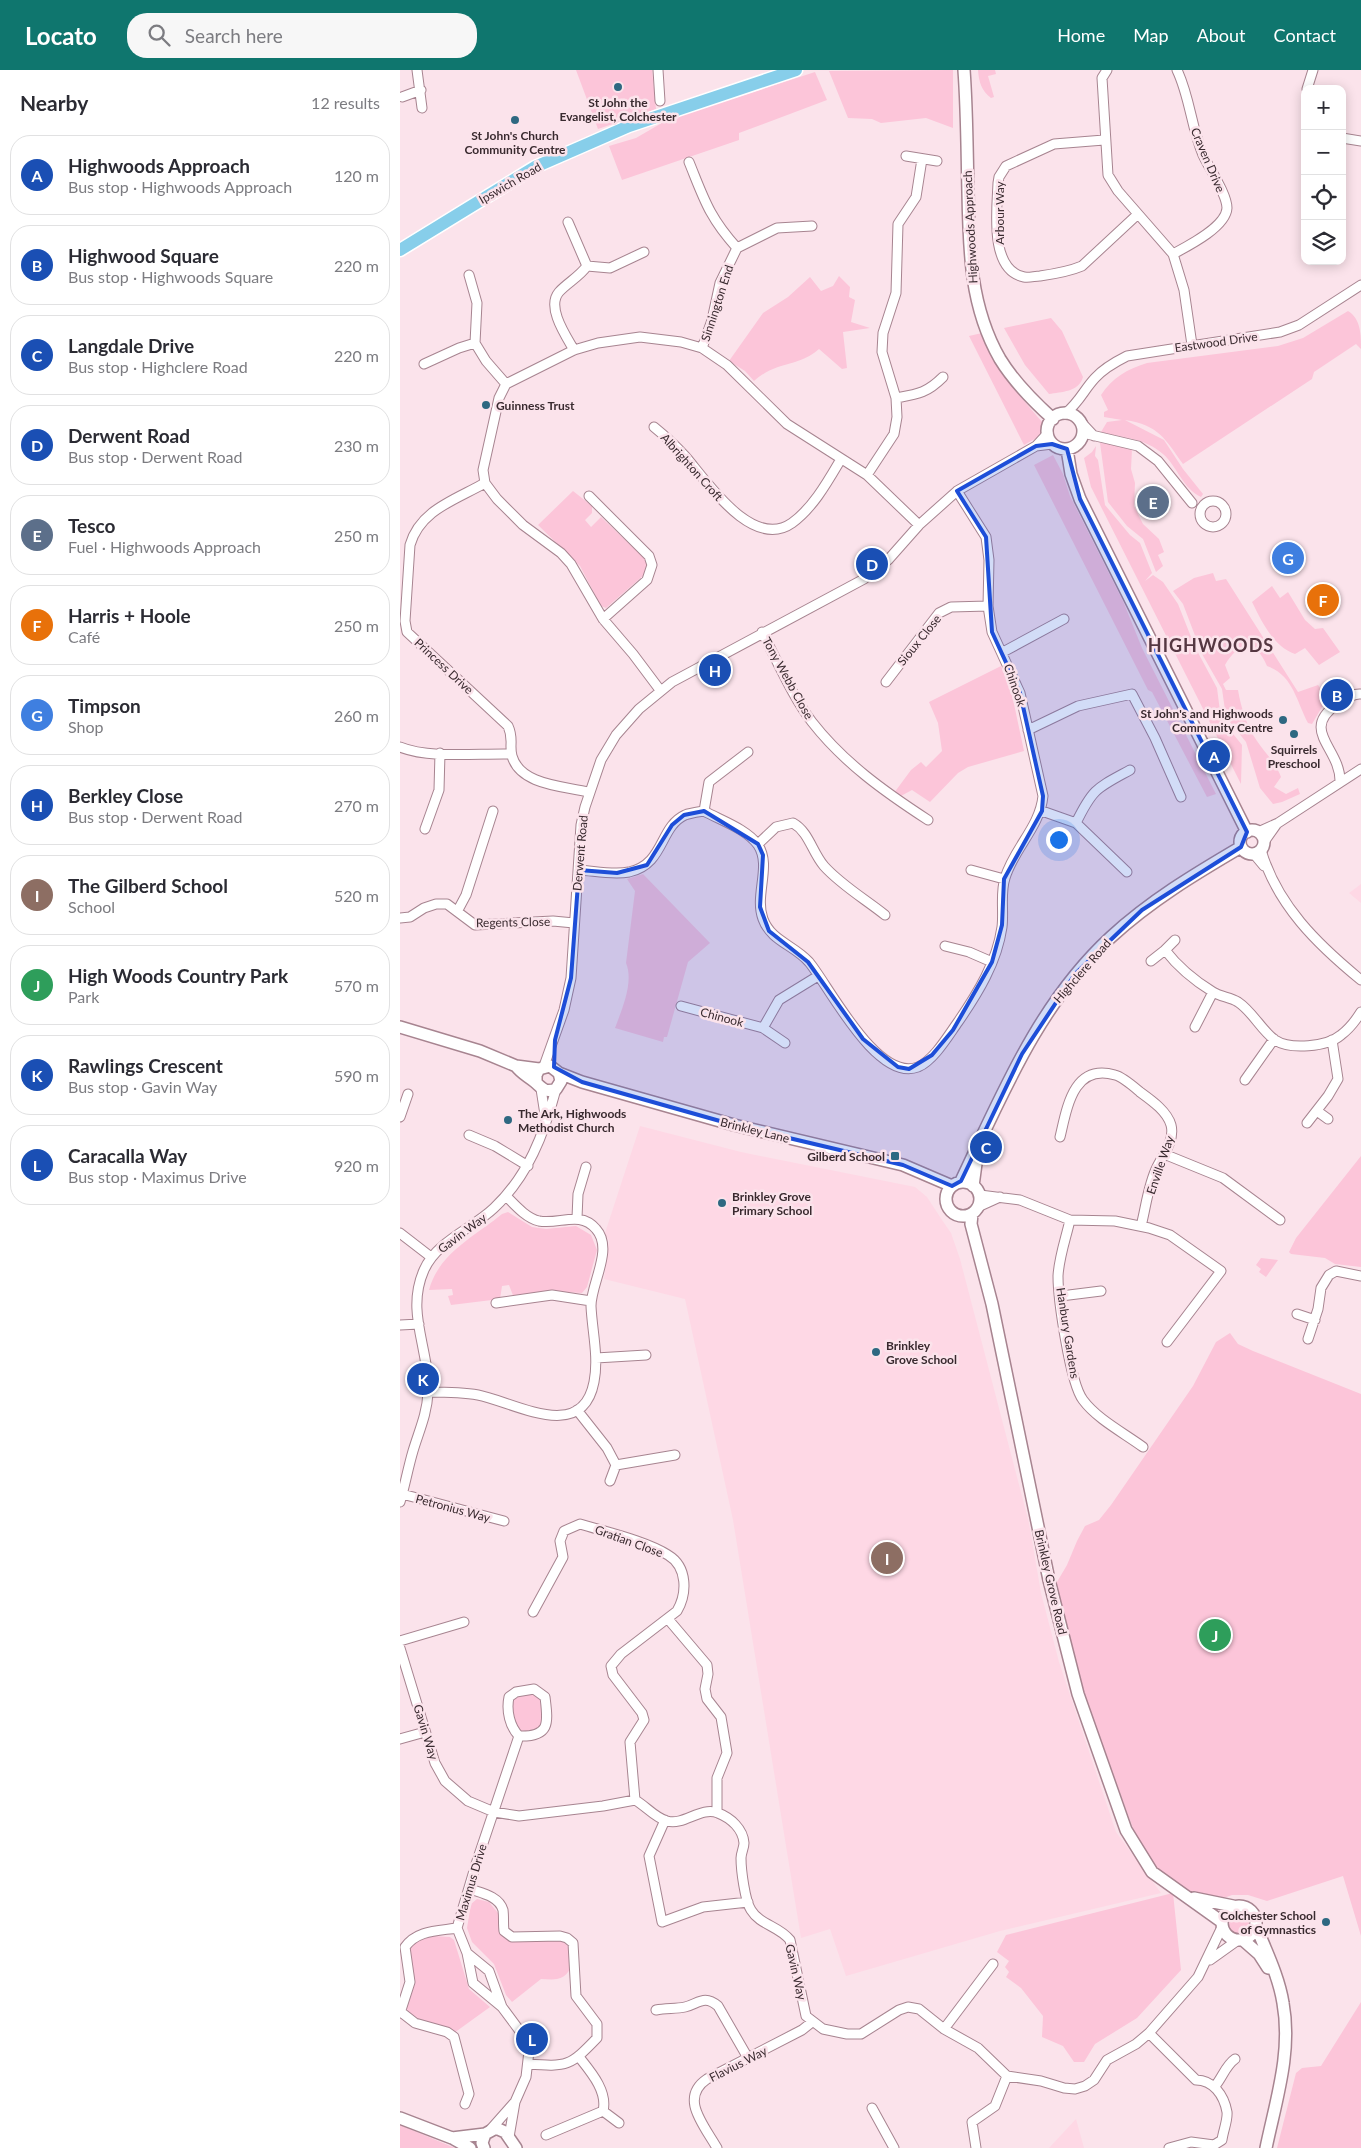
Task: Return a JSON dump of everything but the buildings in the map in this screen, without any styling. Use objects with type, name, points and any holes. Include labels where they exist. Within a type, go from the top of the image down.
[{"type":"main road","name":"Ipswich Road","points":[[400,250],[544,163],[629,126],[796,70]]},
{"type":"street","points":[[417,70],[422,108]]},
{"type":"street","points":[[658,70],[660,102]]},
{"type":"street","name":"Highwoods Approach","points":[[964,70],[972,278],[977,301],[983,322],[1000,359],[1026,393],[1053,419]]},
{"type":"street","points":[[1107,70],[1102,78],[1104,140],[1108,175],[1118,191],[1173,254],[1184,290],[1192,345]]},
{"type":"street","name":"Craven Drive","points":[[1173,254],[1213,230],[1224,218],[1227,208],[1191,122],[1183,82],[1177,70]]},
{"type":"street","points":[[1307,85],[1313,70]]},
{"type":"street","points":[[402,96],[421,90]]},
{"type":"street","points":[[1346,139],[1361,141]]},
{"type":"street","name":"Arbour Way","points":[[1104,140],[1054,144],[1006,166],[998,177],[997,242],[1001,256],[1014,273],[1025,278],[1071,271],[1082,266],[1138,214]]},
{"type":"street","points":[[906,156],[937,160]]},
{"type":"street","points":[[868,475],[894,434],[897,417],[896,398],[882,352],[883,333],[896,293],[898,224],[916,196],[922,159]]},
{"type":"street","points":[[689,162],[702,198],[720,230],[737,248]]},
{"type":"street","points":[[568,222],[587,266]]},
{"type":"street","name":"Sinnington End","points":[[702,348],[712,320],[720,283],[737,248],[754,238],[778,228],[812,226]]},
{"type":"street","points":[[587,266],[610,268],[644,252]]},
{"type":"street","points":[[574,350],[555,310],[554,300],[559,292],[573,282],[587,266]]},
{"type":"street","points":[[469,275],[477,303],[474,343],[486,361],[506,384]]},
{"type":"street","name":"Eastwood Drive","points":[[1073,417],[1079,402],[1094,378],[1110,364],[1127,356],[1280,332],[1299,325],[1361,285]]},
{"type":"street","points":[[660,690],[603,619],[571,564],[561,553],[523,525],[497,499],[486,483],[483,470],[499,398],[506,384],[574,350],[598,343],[640,337],[681,342],[702,348],[727,365],[787,424],[868,475],[919,525]]},
{"type":"street","points":[[424,364],[474,343]]},
{"type":"street","points":[[896,398],[923,393],[931,389],[943,377]]},
{"type":"street","points":[[1089,435],[1076,446],[1068,449],[1050,439],[1053,419],[1073,417],[1089,435],[1138,446],[1158,461],[1192,502],[1200,516],[1207,525],[1215,527],[1221,523],[1225,515],[1223,507],[1216,502],[1210,502],[1203,506],[1200,516]]},
{"type":"street","name":"Albrighton Croft","points":[[654,427],[684,454],[724,502],[751,523],[766,529],[784,527],[798,518],[823,489],[840,459]]},
{"type":"street","name":"Derwent Road","points":[[549,1069],[571,978],[581,825],[588,792],[601,760],[616,735],[639,709],[660,690],[762,632],[864,579],[888,560],[919,525],[957,491],[1050,439]]},
{"type":"street","points":[[1068,449],[1071,474],[1080,499],[1257,842],[1267,870],[1287,906],[1327,952],[1361,980]]},
{"type":"street","name":"Princess Drive","points":[[486,483],[425,517],[413,534],[410,545],[405,621],[408,632],[508,726],[513,736],[511,754]]},
{"type":"street","name":"Chinook","points":[[957,491],[986,536],[989,560],[988,606],[992,632],[1003,652],[1020,693],[1043,796],[1042,811]]},
{"type":"street","points":[[589,496],[648,556],[652,565],[646,580],[603,619]]},
{"type":"street","points":[[1192,502],[1203,506]]},
{"type":"street","name":"Sioux Close","points":[[886,682],[939,613],[951,607],[988,606]]},
{"type":"street","points":[[1003,652],[1064,619]]},
{"type":"street","name":"Tony Webb Close","points":[[762,632],[800,704],[830,742],[849,763],[928,820]]},
{"type":"street","points":[[1028,730],[1078,706],[1132,694],[1155,738],[1181,797]]},
{"type":"street","points":[[1340,782],[1339,765],[1320,730],[1321,720],[1325,714],[1341,702],[1356,694],[1361,694]]},
{"type":"street","points":[[400,747],[409,750],[440,753],[511,754],[517,770],[533,779],[588,792]]},
{"type":"street","points":[[704,811],[709,782],[748,752]]},
{"type":"street","points":[[426,829],[439,790],[440,753]]},
{"type":"street","points":[[1076,823],[1088,800],[1097,788],[1130,770]]},
{"type":"street","points":[[1257,842],[1278,823],[1358,771],[1361,782]]},
{"type":"street","name":"Regents Close","points":[[458,910],[466,895],[493,811]]},
{"type":"street","points":[[579,870],[617,873],[631,872],[647,865],[659,852],[672,825],[684,815],[704,811],[750,837],[758,844],[763,855],[760,907],[769,931],[808,962],[851,1026],[863,1039],[898,1067],[909,1068],[919,1066],[932,1056],[973,1000],[992,962],[1002,925],[1004,879],[1013,858],[1042,811],[1076,823],[1127,872]]},
{"type":"street","points":[[758,844],[776,827],[793,823],[804,831],[823,865],[836,878],[885,915]]},
{"type":"street","name":"Highclere Road","points":[[954,1187],[978,1145],[1022,1054],[1058,996],[1075,974],[1110,938],[1170,889],[1241,847],[1242,837],[1257,842]]},
{"type":"street","points":[[971,870],[1004,879]]},
{"type":"street","name":"Regents Close","points":[[400,918],[410,917],[424,908],[436,904],[447,904],[458,910],[466,920],[476,925],[553,921],[574,923]]},
{"type":"street","points":[[1151,961],[1175,940]]},
{"type":"street","points":[[945,946],[969,952],[992,962]]},
{"type":"street","points":[[1165,950],[1193,979],[1214,992],[1233,999],[1246,1008],[1274,1039],[1283,1044],[1302,1045],[1332,1040],[1340,1036],[1361,1012]]},
{"type":"street","points":[[763,1028],[779,1000],[818,976]]},
{"type":"street","points":[[1195,1027],[1214,992]]},
{"type":"street","name":"Chinook","points":[[680,1006],[763,1028],[785,1043]]},
{"type":"street","name":"Brinkley Lane","points":[[400,1027],[480,1050],[516,1066],[549,1069],[582,1082],[734,1125],[903,1165],[954,1187]]},
{"type":"street","points":[[1245,1080],[1274,1039]]},
{"type":"street","points":[[1307,1123],[1338,1079],[1332,1040]]},
{"type":"street","name":"Brinkley Lane","points":[[516,1066],[522,1075],[549,1092],[558,1087],[582,1082]]},
{"type":"street","points":[[546,1121],[539,1086],[549,1069]]},
{"type":"street","points":[[549,1069],[558,1087]]},
{"type":"street","name":"Enville Way","points":[[1060,1137],[1070,1097],[1077,1085],[1086,1077],[1101,1074],[1116,1075],[1148,1098],[1167,1117],[1171,1124],[1172,1136],[1152,1181],[1141,1226]]},
{"type":"street","name":"Gavin Way","points":[[401,1498],[413,1451],[424,1424],[428,1392],[427,1360],[418,1324],[416,1297],[424,1268],[431,1257],[493,1209],[506,1196],[528,1166],[540,1142],[558,1087]]},
{"type":"street","points":[[400,1117],[408,1094]]},
{"type":"street","points":[[1317,1111],[1328,1119]]},
{"type":"street","points":[[468,1135],[495,1146],[528,1166]]},
{"type":"street","name":"Highclere Road","points":[[975,1211],[978,1145]]},
{"type":"street","points":[[1164,1154],[1223,1178],[1280,1220]]},
{"type":"street","points":[[577,1218],[578,1194],[586,1167]]},
{"type":"street","points":[[954,1187],[977,1190],[1000,1197],[1020,1200],[1070,1220],[1115,1221],[1141,1226],[1170,1235],[1221,1271],[1167,1342]]},
{"type":"street","name":"Brinkley Grove Road","points":[[954,1187],[949,1209],[959,1216],[964,1228],[977,1241]]},
{"type":"street","points":[[428,1392],[478,1395],[547,1415],[558,1416],[577,1410],[588,1397],[594,1382],[596,1358],[592,1334],[591,1301],[603,1241],[593,1225],[577,1218],[540,1221],[530,1218],[506,1196]]},
{"type":"street","points":[[959,1216],[975,1211],[1000,1197]]},
{"type":"street","name":"Brinkley Grove Road","points":[[975,1211],[971,1224],[977,1241],[1049,1580],[1078,1694],[1126,1830],[1152,1872],[1222,1924]]},
{"type":"street","name":"Hanbury Gardens","points":[[1070,1220],[1058,1276],[1067,1343],[1078,1391],[1083,1401],[1095,1412],[1143,1447]]},
{"type":"street","points":[[400,1233],[431,1257]]},
{"type":"street","points":[[1308,1339],[1315,1320],[1321,1288],[1329,1275],[1336,1271],[1361,1276]]},
{"type":"street","points":[[1061,1296],[1101,1291]]},
{"type":"street","points":[[496,1303],[552,1295],[591,1301]]},
{"type":"street","points":[[1297,1314],[1315,1320]]},
{"type":"street","points":[[400,1326],[418,1324]]},
{"type":"street","points":[[596,1358],[646,1355]]},
{"type":"street","points":[[577,1410],[608,1448],[616,1464],[610,1481]]},
{"type":"street","points":[[616,1464],[675,1455]]},
{"type":"street","name":"Petronius Way","points":[[401,1498],[504,1521]]},
{"type":"street","name":"Gratian Close","points":[[533,1612],[563,1557],[560,1541],[564,1532],[580,1524],[652,1548],[669,1556],[680,1569],[684,1587],[683,1601],[677,1611],[621,1654],[611,1666],[613,1675],[642,1713],[644,1720],[630,1742],[635,1800]]},
{"type":"street","points":[[635,1800],[665,1820],[674,1822],[702,1813],[717,1812],[717,1778],[727,1753],[721,1718],[707,1699],[705,1689],[708,1674],[707,1665],[668,1619]]},
{"type":"street","points":[[400,1640],[464,1622]]},
{"type":"street","name":"Gavin Way","points":[[400,1648],[435,1763],[445,1781],[468,1801],[494,1812],[519,1816],[540,1815],[635,1800]]},
{"type":"street","points":[[534,1689],[545,1697],[548,1721],[542,1732],[519,1736],[512,1730],[507,1705],[509,1697],[516,1692],[534,1689]]},
{"type":"street","points":[[400,1739],[425,1732]]},
{"type":"street","name":"Maximus Drive","points":[[511,2143],[515,2102],[526,2077],[528,2064],[526,2038],[502,2007],[473,1983],[467,1952],[458,1928],[519,1736]]},
{"type":"street","name":"Gavin Way","points":[[717,1812],[740,1828],[744,1844],[741,1858],[748,1902],[758,1919],[783,1931],[790,1940],[806,2016],[812,2022]]},
{"type":"street","points":[[665,1820],[649,1856],[662,1922],[703,1908],[748,1902]]},
{"type":"street","points":[[470,1889],[489,1896],[498,1902],[503,1910],[504,1931],[512,1937],[560,1936],[567,1938],[573,1943],[576,1996],[597,2024],[599,2031],[597,2038],[579,2057],[569,2064],[553,2066],[528,2064]]},
{"type":"street","name":"Brinkley Grove Road","points":[[1185,1895],[1234,1906]]},
{"type":"street","points":[[812,2022],[823,2029],[846,2034],[860,2034],[898,2010],[908,2007],[919,2008],[944,2029],[978,2048],[1007,2076],[1075,2089],[1085,2086],[1094,2080],[1107,2060],[1136,2044],[1149,2033],[1185,1993],[1206,1964],[1227,1911],[1234,1906],[1249,1908],[1256,1918],[1256,1926],[1278,1984],[1283,2003],[1286,2041],[1284,2062],[1266,2148]]},
{"type":"street","points":[[1222,1924],[1229,1937],[1241,1940],[1259,1954],[1278,1984]]},
{"type":"street","points":[[1206,1964],[1250,1936],[1256,1926]]},
{"type":"street","points":[[458,1928],[420,1934],[410,1940],[405,1947],[410,1982],[400,2013],[416,2023],[447,2032],[454,2037],[469,2094],[465,2104]]},
{"type":"street","name":"Maximus Drive","points":[[467,1952],[490,1972],[502,2007]]},
{"type":"street","points":[[944,2029],[982,1976],[992,1971]]},
{"type":"street","points":[[656,2010],[686,2007],[700,2000],[714,2002],[748,2058]]},
{"type":"street","name":"Flavius Way","points":[[717,2148],[693,2101],[695,2089],[707,2079],[802,2030],[812,2022]]},
{"type":"street","points":[[1149,2033],[1196,2080],[1205,2080],[1215,2086],[1227,2112],[1222,2140],[1214,2145],[1191,2142],[1169,2148]]},
{"type":"street","points":[[579,2057],[599,2087],[605,2102],[603,2111]]},
{"type":"street","points":[[1215,2086],[1224,2075],[1230,2062],[1235,2059]]},
{"type":"street","points":[[976,2148],[972,2122],[995,2106],[1007,2076]]},
{"type":"street","name":"Maximus Drive","points":[[488,2132],[515,2102]]},
{"type":"street","points":[[872,2108],[894,2148]]},
{"type":"street","points":[[603,2111],[619,2123]]},
{"type":"street","points":[[546,2135],[603,2111]]},
{"type":"street","points":[[400,2118],[452,2138],[470,2148]]},
{"type":"street","points":[[452,2138],[501,2129],[511,2143]]},
{"type":"street","points":[[484,2148],[482,2143],[488,2132]]},
{"type":"highlighted area","points":[[1052,444],[1067,449],[1080,499],[1247,832],[1241,847],[1142,910],[1075,974],[1022,1054],[961,1181],[952,1186],[903,1165],[734,1125],[582,1082],[554,1067],[555,1040],[571,978],[579,870],[617,873],[647,865],[672,825],[684,815],[704,811],[758,844],[763,855],[760,907],[769,931],[808,962],[863,1039],[898,1067],[909,1069],[932,1055],[953,1030],[992,962],[1002,925],[1004,879],[1042,811],[1043,796],[1020,693],[992,632],[986,537],[957,491],[1036,446]]},
{"type":"shaded area","points":[[576,70],[652,70],[656,109],[598,129]]},
{"type":"shaded area","points":[[953,70],[953,128],[926,118],[881,123],[872,119],[848,118],[829,71]]},
{"type":"shaded area","points":[[978,70],[995,70],[996,74],[988,76],[994,97],[991,98],[983,89]]},
{"type":"shaded area","points":[[815,72],[827,100],[739,133],[739,140],[622,180],[609,146],[636,138],[667,120]]},
{"type":"shaded area","points":[[839,276],[850,287],[849,297],[855,300],[851,322],[870,328],[843,332],[847,368],[842,369],[819,349],[803,359],[771,370],[754,381],[745,371],[729,361],[763,313],[788,297],[810,277],[821,291],[833,286]]},
{"type":"shaded area","points":[[1348,311],[1356,318],[1358,323],[1361,349],[1356,344],[1314,372],[1312,379],[1183,464],[1160,434],[1146,425],[1125,420],[1164,440],[1183,469],[1203,494],[1201,497],[1189,489],[1168,459],[1156,449],[1134,439],[1101,432],[1107,422],[1122,420],[1104,417],[1104,412],[1108,410],[1101,395],[1115,379],[1133,368],[1147,363],[1278,346],[1303,338]]},
{"type":"shaded area","points":[[1051,318],[1062,331],[1083,377],[1078,386],[1074,388],[1064,392],[1049,394],[1025,365],[1004,328]]},
{"type":"shaded area","points":[[982,333],[987,346],[1001,369],[1043,423],[1042,435],[1024,445],[969,336]]},
{"type":"shaded area","points":[[1100,443],[1125,445],[1132,449],[1131,469],[1135,483],[1134,506],[1143,524],[1159,539],[1164,552],[1158,555],[1163,566],[1156,572],[1143,539],[1127,526],[1108,502]]},
{"type":"shaded area","points":[[1096,446],[1095,456],[1098,460],[1105,505],[1130,535],[1140,543],[1152,573],[1145,581],[1153,575],[1163,582],[1178,604],[1195,647],[1217,688],[1221,719],[1242,745],[1241,784],[1091,487],[1084,458]]},
{"type":"shaded area","points":[[1053,455],[1063,474],[1070,496],[1123,601],[1142,648],[1216,794],[1207,797],[1152,692],[1148,690],[1034,465]]},
{"type":"shaded area","points":[[573,491],[592,506],[592,513],[585,520],[591,527],[601,517],[645,559],[647,566],[644,575],[606,608],[601,606],[580,566],[538,525]]},
{"type":"shaded area","points":[[1213,573],[1216,581],[1226,579],[1298,692],[1318,685],[1326,696],[1325,702],[1312,724],[1308,723],[1293,689],[1283,675],[1267,666],[1258,651],[1247,647],[1241,648],[1230,657],[1225,665],[1230,678],[1223,684],[1226,690],[1238,690],[1250,730],[1281,777],[1274,787],[1286,794],[1298,788],[1300,794],[1282,802],[1273,804],[1260,788],[1246,742],[1226,717],[1222,689],[1202,654],[1183,604],[1173,591],[1194,578]]},
{"type":"shaded area","points":[[1272,586],[1280,598],[1288,592],[1305,620],[1315,629],[1323,628],[1340,652],[1319,665],[1305,648],[1295,654],[1280,645],[1269,633],[1252,602]]},
{"type":"shaded area","points":[[1001,666],[1011,690],[1024,751],[968,767],[958,773],[930,802],[912,790],[899,797],[894,793],[911,770],[921,762],[926,767],[942,751],[938,723],[929,702]]},
{"type":"shaded area","points":[[643,874],[710,943],[688,962],[667,1037],[664,1037],[663,1042],[615,1028],[626,996],[629,978],[626,963],[635,891],[627,879]]},
{"type":"shaded area","points":[[1361,884],[1361,903],[1349,893]]},
{"type":"shaded area","points":[[640,1126],[741,1152],[915,1187],[927,1197],[951,1233],[960,1259],[1029,1523],[1041,1593],[1059,1662],[1116,1832],[1161,1893],[1000,1931],[846,1976],[830,1929],[801,1938],[733,1520],[685,1299],[604,1279],[609,1241],[605,1233]]},
{"type":"shaded area","points":[[1361,1156],[1361,1267],[1335,1264],[1325,1258],[1291,1254],[1289,1252],[1296,1238]]},
{"type":"shaded area","points":[[508,1212],[532,1227],[546,1229],[576,1226],[591,1235],[597,1250],[587,1287],[582,1293],[547,1291],[514,1298],[509,1285],[502,1286],[500,1299],[451,1305],[448,1296],[453,1295],[452,1289],[429,1290],[434,1277],[449,1256],[469,1238],[502,1214]]},
{"type":"shaded area","points":[[1261,1258],[1278,1260],[1266,1277],[1259,1272],[1261,1269],[1256,1265]]},
{"type":"shaded area","points":[[1230,1333],[1238,1344],[1253,1351],[1361,1394],[1361,1936],[1343,1876],[1267,1901],[1248,1895],[1232,1895],[1221,1899],[1191,1894],[1153,1867],[1138,1842],[1083,1692],[1056,1592],[1057,1582],[1085,1526],[1099,1520],[1111,1505],[1193,1386],[1216,1342]]},
{"type":"shaded area","points":[[527,1694],[537,1696],[542,1703],[545,1718],[540,1727],[522,1733],[516,1729],[512,1704],[516,1697]]},
{"type":"shaded area","points":[[1173,1893],[1181,1970],[1137,2018],[1095,2044],[1084,2062],[1074,2062],[1063,2046],[1042,2037],[1043,2016],[1021,1988],[1006,1977],[1009,1972],[1005,1967],[1009,1961],[997,1952],[1006,1935]]},
{"type":"shaded area","points":[[477,1899],[489,1902],[498,1913],[501,1932],[507,1938],[515,1941],[562,1940],[566,1944],[571,1956],[572,1962],[568,1973],[557,1979],[541,1979],[512,2002],[506,1995],[494,1964],[472,1942],[467,1928],[471,1904]]},
{"type":"shaded area","points":[[1239,1910],[1247,1914],[1251,1922],[1247,1930],[1239,1934],[1231,1930],[1227,1922],[1231,1914]]},
{"type":"shaded area","points":[[433,1936],[450,1937],[454,1940],[469,1989],[490,2007],[454,2033],[414,2018],[407,2009],[409,1952],[415,1941]]},
{"type":"shaded area","points":[[1361,2002],[1361,2148],[1277,2148],[1296,2073],[1302,2068],[1321,2066]]},
{"type":"shaded area","points":[[1076,2119],[1084,2148],[1049,2148]]},
{"type":"shaded area","points":[[400,2125],[455,2148],[400,2148]]},
{"type":"place","name":"St John the Evangelist, Colchester","points":[[618,87]]},
{"type":"place","name":"St John's Church Community Centre","points":[[515,120]]},
{"type":"place","name":"Guinness Trust","points":[[486,405]]},
{"type":"place","name":"Tesco","points":[[1153,502]]},
{"type":"place","name":"Timpson","points":[[1288,558]]},
{"type":"place","name":"Derwent Road","points":[[872,564]]},
{"type":"place","name":"Harris + Hoole","points":[[1323,600]]},
{"type":"place","name":"Berkley Close","points":[[715,670]]},
{"type":"place","name":"Highwood Square","points":[[1337,695]]},
{"type":"place","name":"St John's and Highwoods Community Centre","points":[[1283,720]]},
{"type":"place","name":"Squirrels Preschool","points":[[1294,734]]},
{"type":"place","name":"Highwoods Approach","points":[[1214,756]]},
{"type":"place","name":"The Ark, Highwoods Methodist Church","points":[[508,1120]]},
{"type":"place","name":"Langdale Drive","points":[[986,1147]]},
{"type":"place","name":"Gilberd School","points":[[895,1156]]},
{"type":"place","name":"Brinkley Grove Primary School","points":[[722,1203]]},
{"type":"place","name":"Brinkley Grove School","points":[[876,1352]]},
{"type":"place","name":"Rawlings Crescent","points":[[423,1379]]},
{"type":"place","name":"The Gilberd School","points":[[887,1558]]},
{"type":"place","name":"High Woods Country Park","points":[[1215,1635]]},
{"type":"place","name":"Colchester School of Gymnastics","points":[[1326,1922]]},
{"type":"place","name":"Caracalla Way","points":[[532,2039]]},
{"type":"district","name":"HIGHWOODS","points":[[1211,645]]}]
